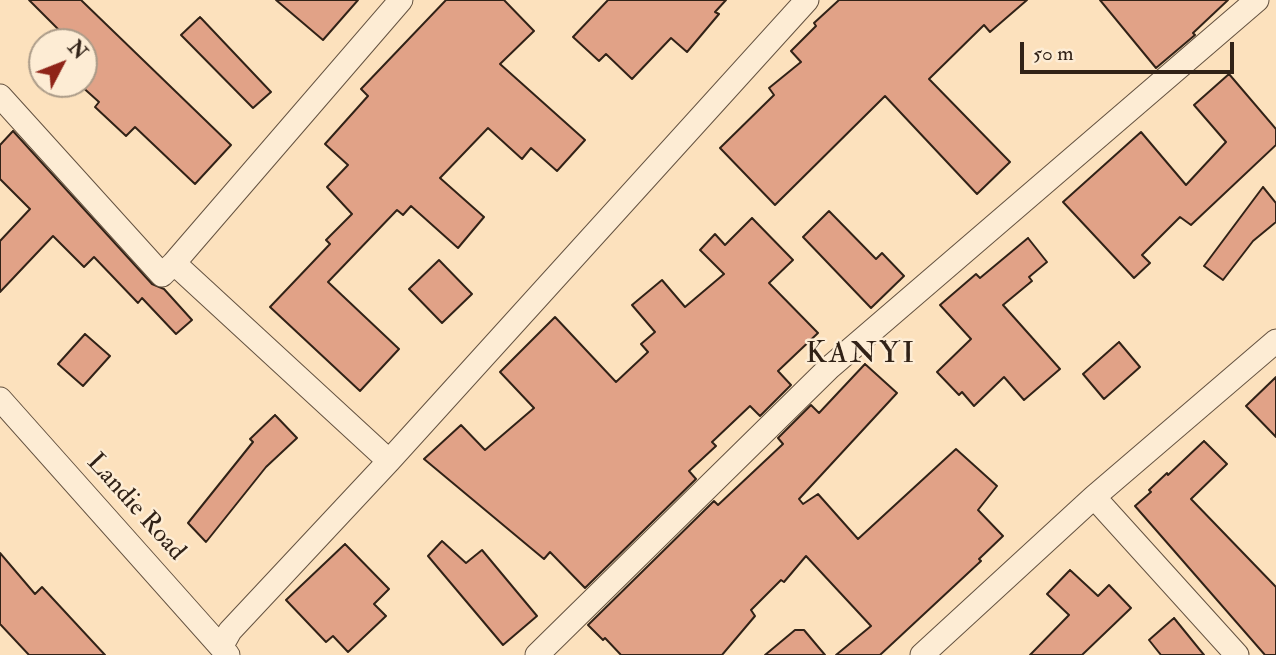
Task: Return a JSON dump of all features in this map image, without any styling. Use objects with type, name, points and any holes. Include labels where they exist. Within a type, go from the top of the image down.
[{"type":"street","points":[[0,96],[162,275],[401,0]]},
{"type":"street","points":[[224,651],[230,631],[389,461],[807,0]]},
{"type":"street","points":[[537,655],[829,368],[1257,0]]},
{"type":"street","points":[[174,263],[389,461]]},
{"type":"street","points":[[922,655],[1094,497],[1276,341]]},
{"type":"street","name":"Landie Road","points":[[0,399],[224,651]]},
{"type":"street","points":[[1094,497],[1237,655]]},
{"type":"building","points":[[29,0],[81,0],[231,145],[195,184],[135,127],[126,136],[95,107],[99,102],[95,98],[98,98],[98,28],[57,28]]},
{"type":"building","points":[[276,0],[358,0],[323,40]]},
{"type":"building","points":[[446,0],[504,0],[534,31],[500,64],[585,140],[557,171],[531,148],[522,159],[488,128],[440,178],[484,217],[458,248],[411,206],[403,215],[397,210],[328,282],[399,349],[360,391],[270,307],[330,244],[326,240],[352,214],[327,187],[348,165],[325,144],[368,96],[361,89]]},
{"type":"building","points":[[608,0],[726,0],[715,12],[719,14],[687,52],[671,38],[632,79],[606,54],[599,61],[573,37]]},
{"type":"building","points":[[839,0],[1027,0],[990,32],[984,25],[929,79],[1010,162],[977,194],[885,96],[775,205],[720,148],[774,95],[769,88],[801,62],[791,51],[816,26],[814,23]]},
{"type":"building","points":[[1100,0],[1228,0],[1193,33],[1195,35],[1156,68]]},
{"type":"building","points":[[200,17],[271,92],[253,108],[181,35]]},
{"type":"building","points":[[1229,74],[1276,129],[1276,145],[1191,225],[1180,217],[1142,255],[1150,263],[1134,278],[1063,202],[1141,132],[1186,185],[1226,142],[1194,105]]},
{"type":"building","points":[[13,131],[152,284],[164,289],[192,320],[176,334],[142,298],[138,303],[94,257],[84,267],[53,236],[0,292],[0,241],[30,209],[0,179],[0,145]]},
{"type":"building","points":[[1263,187],[1276,203],[1276,222],[1253,241],[1223,280],[1204,266]]},
{"type":"building","points":[[829,211],[876,259],[882,253],[904,276],[871,308],[803,237]]},
{"type":"building","points":[[752,218],[793,260],[769,283],[818,333],[778,371],[791,385],[760,416],[750,406],[712,442],[716,446],[689,471],[696,479],[585,588],[550,552],[544,559],[424,459],[461,425],[485,450],[534,408],[500,372],[555,317],[616,382],[648,352],[641,344],[655,332],[632,305],[662,280],[685,307],[724,274],[700,250],[715,234],[725,245]]},
{"type":"building","points":[[1028,238],[1047,262],[1029,277],[1032,281],[1003,305],[1060,369],[1024,400],[1004,377],[974,406],[962,392],[959,395],[937,372],[971,339],[940,305],[976,274],[980,278]]},
{"type":"building","points":[[439,260],[472,294],[442,323],[409,289]]},
{"type":"building","points":[[85,334],[110,356],[83,386],[58,364]]},
{"type":"building","points":[[1119,342],[1140,367],[1104,399],[1083,374]]},
{"type":"building","points":[[865,364],[897,393],[799,499],[803,504],[818,494],[858,539],[956,449],[997,486],[978,510],[1003,536],[979,559],[981,561],[880,655],[836,655],[871,626],[806,556],[784,582],[781,580],[751,610],[755,616],[722,655],[621,655],[588,625],[714,501],[718,505],[783,444],[778,438],[811,405],[819,413]]},
{"type":"building","points":[[1276,377],[1276,437],[1246,406]]},
{"type":"building","points":[[275,415],[297,438],[266,467],[206,542],[188,523],[253,442],[250,439]]},
{"type":"building","points":[[1204,441],[1227,464],[1191,499],[1276,587],[1276,655],[1265,655],[1135,506]]},
{"type":"building","points":[[442,541],[466,563],[482,550],[537,616],[503,645],[428,556]]},
{"type":"building","points":[[345,544],[389,589],[374,604],[386,616],[348,652],[333,636],[326,642],[286,600]]},
{"type":"building","points":[[0,553],[35,594],[42,587],[105,655],[29,655],[0,624]]},
{"type":"building","points":[[1070,570],[1098,596],[1109,585],[1131,608],[1082,655],[1030,655],[1069,615],[1047,594]]},
{"type":"building","points":[[1174,618],[1204,655],[1161,655],[1149,640]]},
{"type":"building","points":[[795,630],[804,630],[825,655],[765,655]]},
{"type":"district","name":"KANYI","points":[[861,356]]}]
